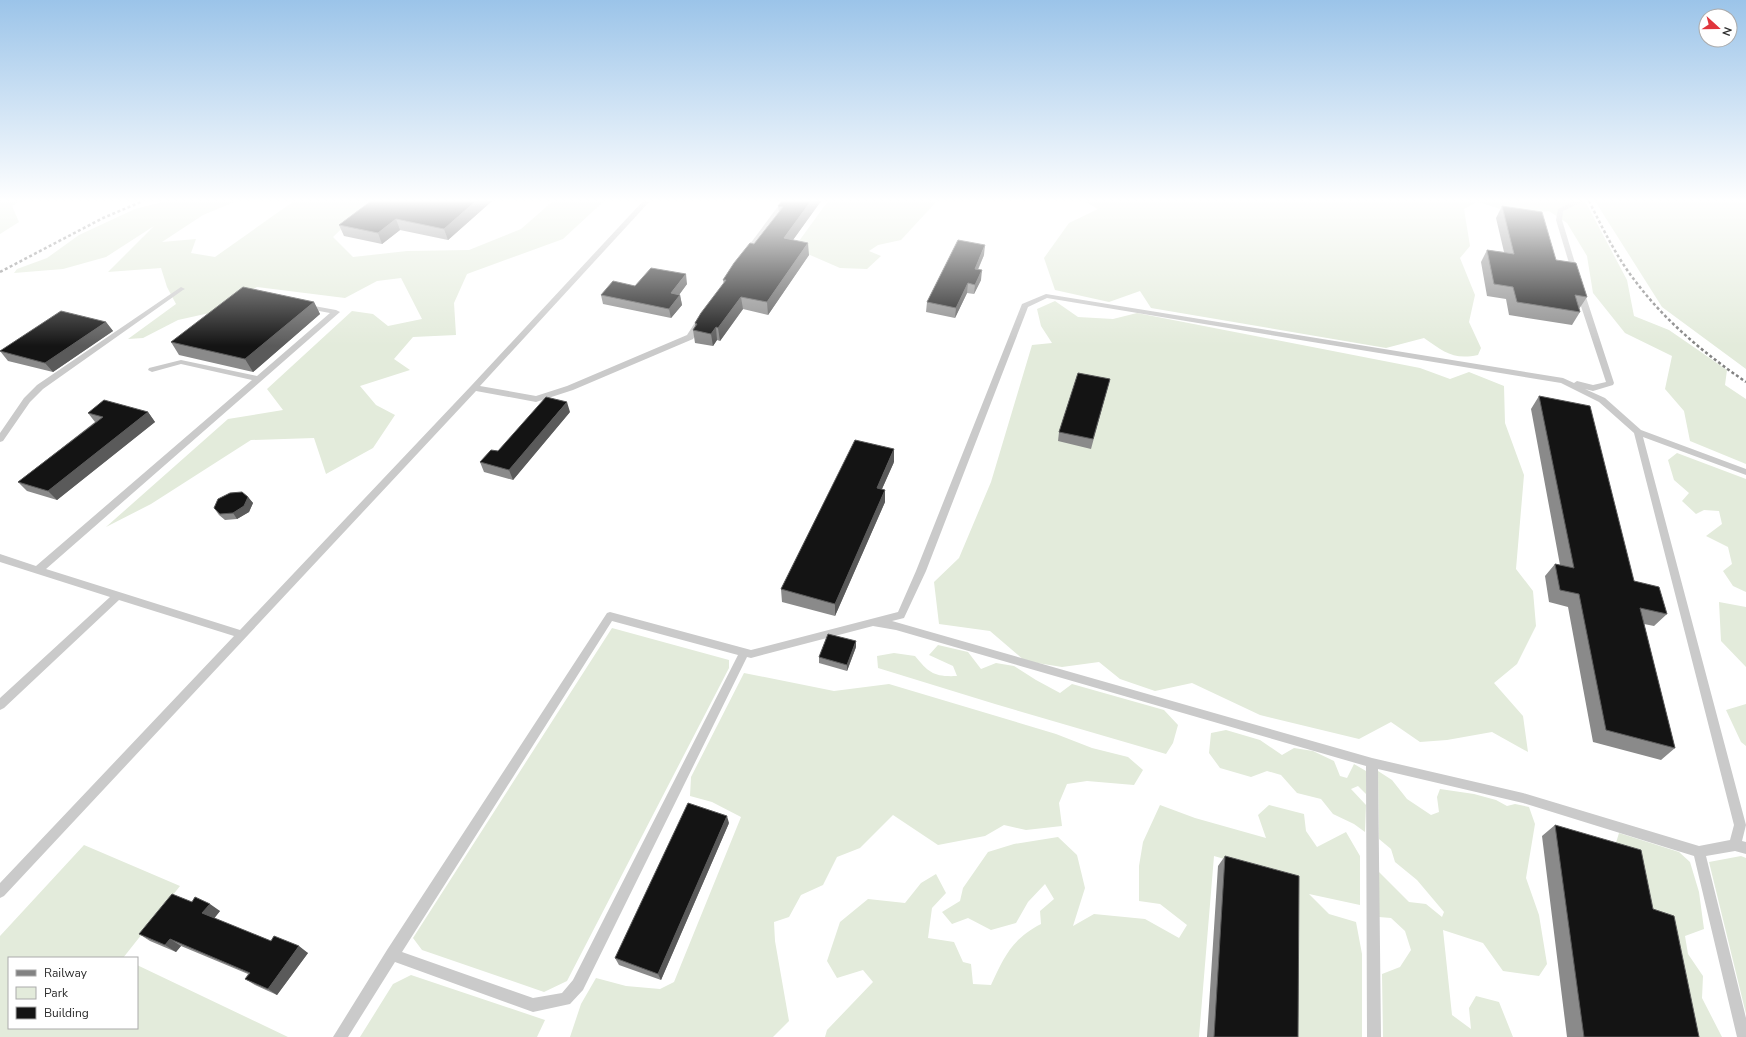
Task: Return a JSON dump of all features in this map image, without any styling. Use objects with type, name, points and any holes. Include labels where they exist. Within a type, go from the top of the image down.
[{"type":"lane","points":[[0,892],[474,388],[602,249]]},
{"type":"lane","points":[[740,261],[749,249]]},
{"type":"lane","points":[[340,1037],[610,616],[751,654],[901,615],[921,571],[1024,306],[1046,296],[1563,381],[1593,388],[1610,383],[1568,249]]},
{"type":"lane","points":[[0,439],[27,400],[40,387],[181,289]]},
{"type":"lane","points":[[38,570],[336,312],[298,304]]},
{"type":"lane","points":[[474,388],[536,399],[570,388],[690,337],[705,315]]},
{"type":"lane","points":[[152,370],[181,362],[258,379]]},
{"type":"lane","points":[[1563,381],[1602,400],[1638,432],[1746,472]]},
{"type":"lane","points":[[872,622],[896,626],[1372,763],[1523,798],[1699,852],[1740,846],[1740,825],[1638,432]]},
{"type":"lane","points":[[0,558],[241,634]]},
{"type":"lane","points":[[3,700],[118,595]]},
{"type":"lane","points":[[392,955],[534,1005],[565,999],[578,985],[745,652]]},
{"type":"lane","points":[[1372,763],[1374,1037]]},
{"type":"lane","points":[[1699,852],[1744,1037]]},
{"type":"green space","points":[[59,249],[118,249],[106,257],[63,269],[14,273],[17,269],[47,258]]},
{"type":"green space","points":[[131,249],[192,249],[191,253],[215,257],[226,249],[345,249],[353,257],[407,251],[534,249],[467,274],[454,303],[456,335],[413,337],[394,359],[410,370],[360,386],[376,405],[395,415],[373,448],[326,474],[314,438],[251,440],[151,504],[106,527],[228,419],[283,410],[267,389],[352,311],[373,314],[388,326],[422,319],[401,278],[377,281],[345,298],[257,287],[214,312],[178,320],[143,338],[128,339],[176,304],[167,287],[161,268],[108,272]]},
{"type":"green space","points":[[797,249],[871,249],[869,251],[881,256],[867,269],[840,268]]},
{"type":"green space","points":[[1050,249],[1467,249],[1460,258],[1475,295],[1469,322],[1481,348],[1478,355],[1455,356],[1443,351],[1424,338],[1386,348],[1151,308],[1140,291],[1109,302],[1055,290],[1044,258]]},
{"type":"green space","points":[[1583,249],[1611,249],[1627,280],[1634,316],[1669,330],[1727,370],[1725,385],[1746,399],[1746,464],[1690,441],[1684,411],[1665,389],[1672,356],[1625,333],[1593,293],[1587,256]]},
{"type":"green space","points":[[1626,249],[1746,249],[1746,369],[1662,307]]},
{"type":"green space","points":[[1055,301],[1078,317],[1113,319],[1137,313],[1420,368],[1450,379],[1469,372],[1504,386],[1505,423],[1524,475],[1516,569],[1533,591],[1536,626],[1517,664],[1494,683],[1523,716],[1528,752],[1492,732],[1447,740],[1420,742],[1391,722],[1359,739],[1260,715],[1192,683],[1155,691],[1120,679],[1099,662],[1062,667],[1025,661],[990,631],[939,624],[934,582],[959,558],[991,482],[1032,345],[1052,343],[1041,326],[1037,309]]},
{"type":"green space","points":[[1677,453],[1746,479],[1746,592],[1733,586],[1723,571],[1732,564],[1728,547],[1706,536],[1722,524],[1719,511],[1704,510],[1696,514],[1682,501],[1689,493],[1674,480],[1668,460]]},
{"type":"green space","points":[[1719,602],[1746,607],[1746,667],[1721,641]]},
{"type":"green space","points":[[612,628],[729,660],[729,668],[567,981],[544,992],[422,950],[413,938]]},
{"type":"green space","points":[[938,645],[968,652],[981,669],[996,663],[1014,666],[1060,693],[1072,684],[1164,710],[1178,725],[1173,743],[1166,754],[878,668],[877,656],[894,653],[915,656],[928,670],[937,675],[957,676],[953,666],[929,655]]},
{"type":"green space","points":[[744,673],[834,691],[889,684],[1056,734],[1092,748],[1128,757],[1143,770],[1134,785],[1087,781],[1067,784],[1059,803],[1062,826],[1026,830],[1004,825],[985,836],[938,845],[893,815],[860,848],[837,857],[823,885],[801,895],[789,917],[774,922],[775,941],[789,1021],[773,1037],[570,1037],[581,1004],[596,978],[626,986],[660,989],[674,982],[741,817],[712,802],[690,796],[691,777]]},
{"type":"green space","points":[[1746,704],[1746,746],[1741,742],[1726,710]]},
{"type":"green space","points":[[1226,730],[1260,740],[1282,755],[1294,748],[1313,751],[1334,761],[1340,776],[1347,778],[1354,764],[1366,771],[1366,794],[1358,786],[1351,789],[1366,805],[1365,832],[1354,824],[1333,814],[1321,799],[1297,793],[1281,775],[1267,771],[1251,777],[1220,768],[1209,753],[1211,733]]},
{"type":"green space","points":[[1378,771],[1392,780],[1407,799],[1431,815],[1439,812],[1437,797],[1440,789],[1474,794],[1496,800],[1507,806],[1515,804],[1529,807],[1535,824],[1526,878],[1539,915],[1547,964],[1539,976],[1503,971],[1483,943],[1443,930],[1452,1015],[1471,1029],[1469,1008],[1476,996],[1499,1002],[1513,1037],[1383,1037],[1382,974],[1400,967],[1411,950],[1405,931],[1391,918],[1379,917],[1379,872],[1409,902],[1426,904],[1442,917],[1444,912],[1417,880],[1395,862],[1391,849],[1379,839]]},
{"type":"green space","points":[[1160,805],[1195,818],[1266,838],[1258,815],[1269,805],[1304,814],[1306,831],[1317,847],[1346,832],[1360,856],[1360,905],[1309,894],[1329,914],[1356,922],[1362,954],[1362,1037],[1298,1037],[1296,880],[1214,856],[1199,1037],[825,1037],[827,1030],[873,982],[863,970],[837,978],[827,961],[840,922],[868,899],[905,903],[921,883],[936,874],[946,893],[932,908],[928,938],[954,942],[963,962],[971,964],[973,984],[991,985],[1010,950],[1023,936],[1041,924],[1040,911],[1054,899],[1045,884],[1028,902],[1016,923],[991,930],[968,918],[952,924],[942,912],[960,901],[963,888],[988,852],[1014,844],[1058,837],[1077,855],[1085,888],[1073,926],[1094,914],[1145,919],[1179,938],[1187,925],[1160,904],[1139,901],[1139,866],[1143,842]]},
{"type":"green space","points":[[1619,833],[1679,852],[1690,862],[1699,892],[1704,929],[1685,936],[1688,954],[1703,976],[1702,998],[1722,1037],[1688,1037],[1648,909],[1615,846]]},
{"type":"green space","points":[[84,845],[180,886],[124,957],[8,957],[8,1029],[138,1029],[138,965],[288,1037],[0,1037],[0,936]]},
{"type":"green space","points":[[1741,856],[1746,858],[1746,1014],[1709,862]]},
{"type":"green space","points":[[411,975],[545,1020],[537,1037],[360,1037],[393,984]]},
{"type":"building","points":[[745,249],[804,249],[767,302],[741,297],[718,328],[716,327],[711,334],[693,330],[701,313],[726,280],[723,280]]},
{"type":"building","points":[[953,249],[983,249],[975,269],[982,270],[975,285],[968,283],[956,308],[927,302]]},
{"type":"building","points":[[1513,249],[1553,249],[1556,260],[1576,263],[1587,297],[1575,295],[1580,312],[1517,302],[1513,287],[1494,284],[1487,250],[1514,254]]},
{"type":"building","points":[[651,268],[686,274],[671,293],[680,295],[669,309],[601,295],[613,281],[635,286]]},
{"type":"building","points":[[243,287],[314,302],[245,359],[171,342]]},
{"type":"building","points":[[61,311],[106,322],[45,363],[0,351]]},
{"type":"building","points":[[1078,373],[1110,379],[1093,439],[1059,432]]},
{"type":"building","points":[[1539,396],[1590,406],[1634,581],[1659,587],[1667,614],[1640,608],[1675,748],[1606,730],[1579,594],[1560,590],[1555,564],[1574,568]]},
{"type":"building","points":[[546,397],[567,402],[509,470],[480,462],[491,450],[498,451]]},
{"type":"building","points":[[104,400],[148,412],[48,491],[18,482],[103,417],[88,413]]},
{"type":"building","points":[[855,440],[894,449],[877,488],[885,490],[835,604],[781,589]]},
{"type":"building","points":[[242,492],[248,497],[244,506],[233,513],[220,514],[214,508],[218,499],[230,493]]},
{"type":"building","points":[[828,634],[856,641],[847,665],[819,657]]},
{"type":"building","points":[[688,803],[727,816],[658,974],[615,958]]},
{"type":"building","points":[[1555,825],[1641,850],[1653,909],[1674,916],[1699,1037],[1584,1037]]},
{"type":"building","points":[[1225,856],[1299,876],[1298,1037],[1214,1037]]},
{"type":"building","points":[[172,894],[192,902],[195,897],[210,904],[202,913],[271,941],[274,936],[299,946],[268,989],[245,979],[250,973],[170,939],[165,945],[139,934]]},
{"type":"railway","points":[[0,272],[43,249]]},
{"type":"railway","points":[[1614,249],[1629,273],[1660,311],[1701,349],[1746,382]]}]
